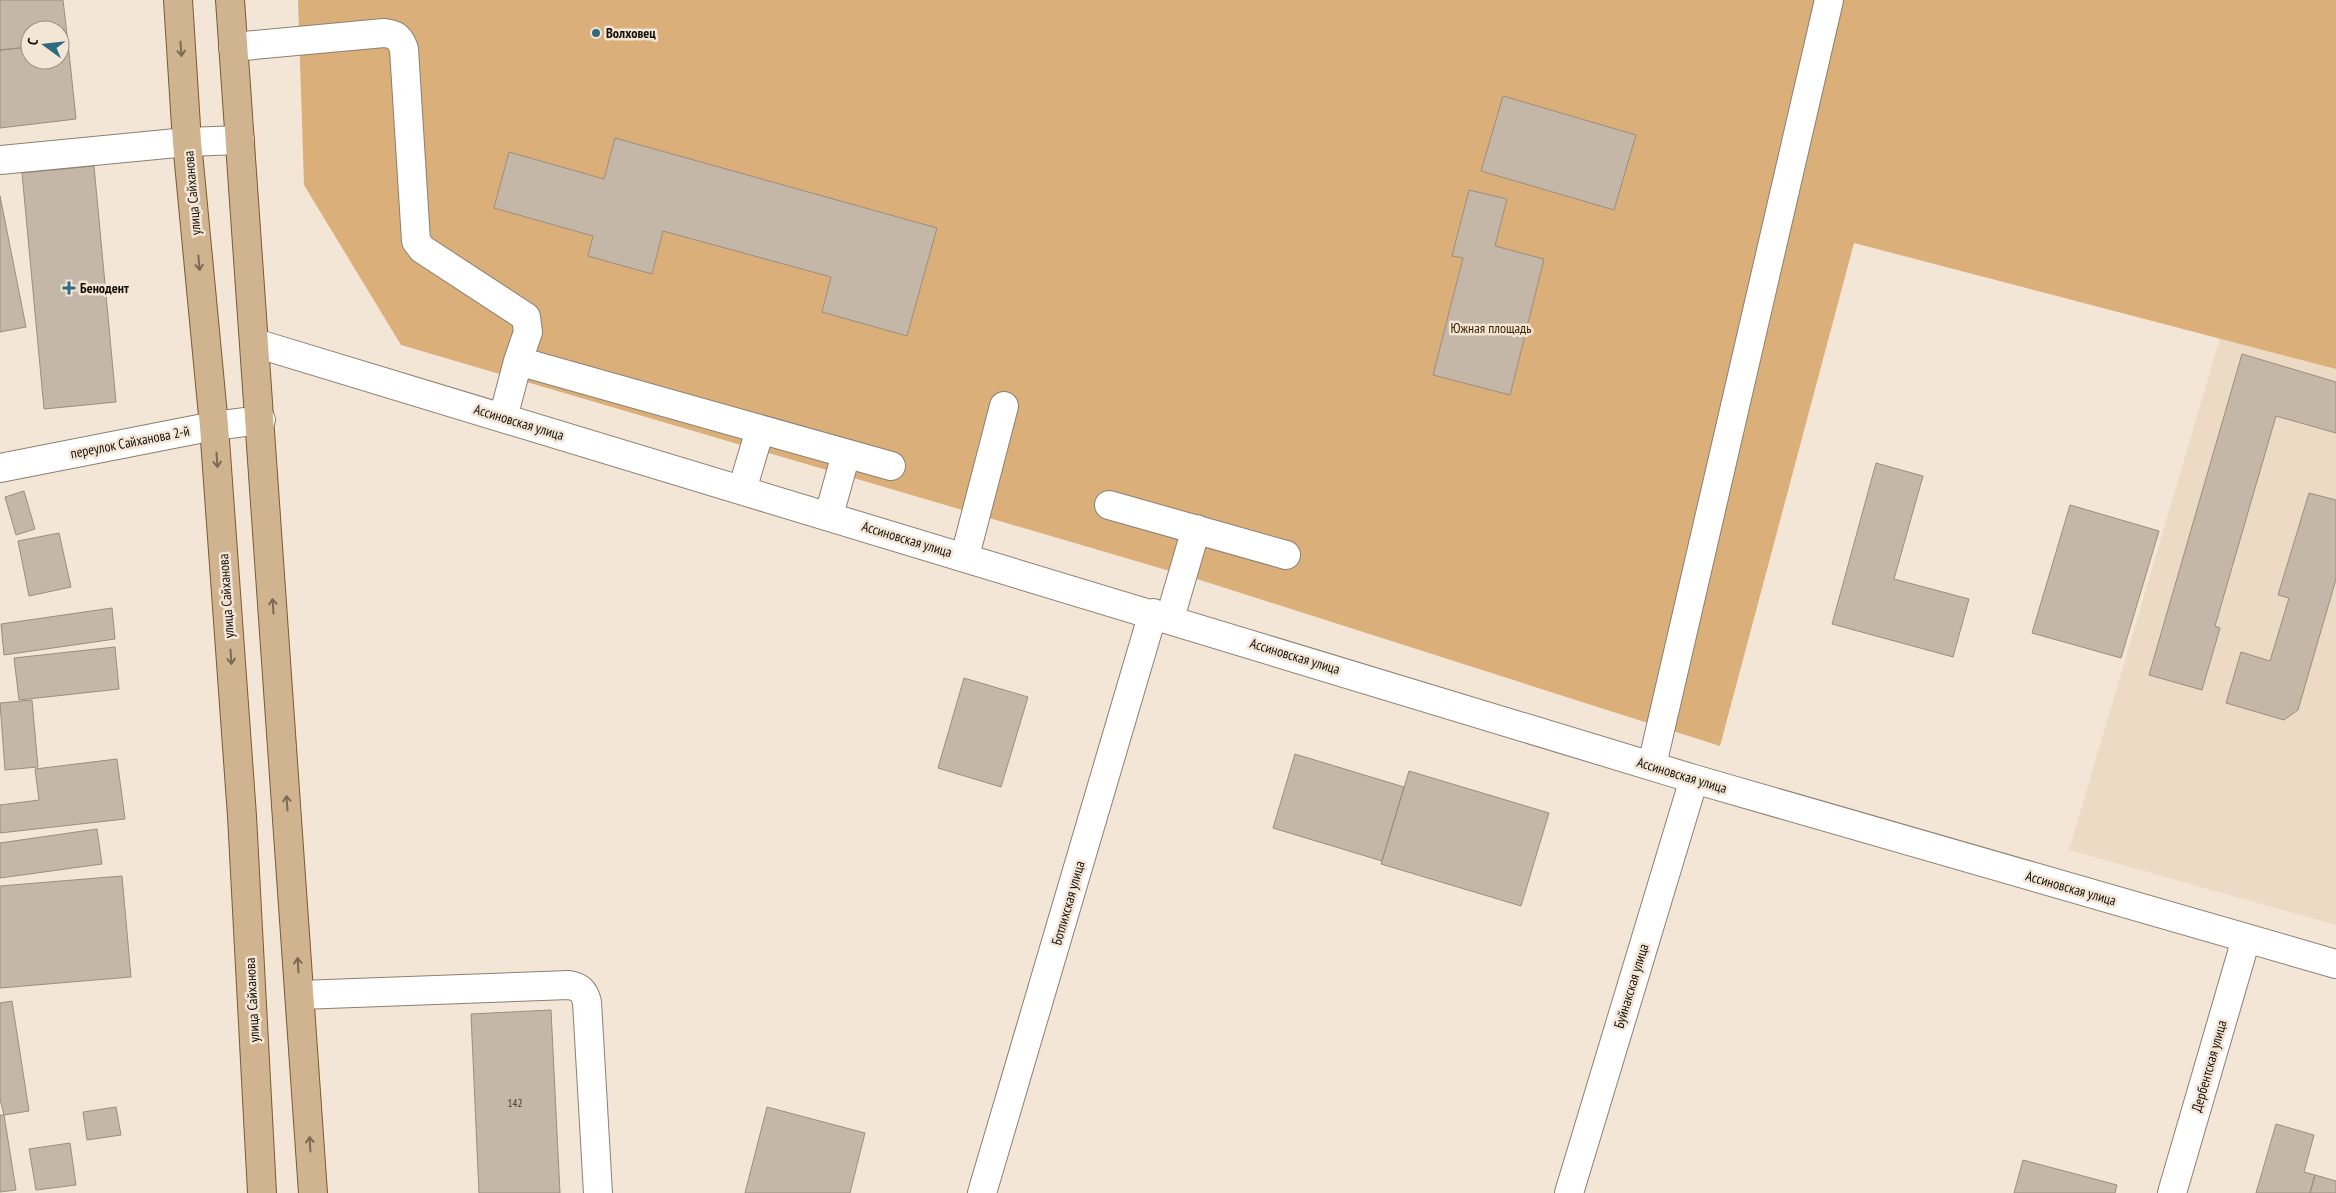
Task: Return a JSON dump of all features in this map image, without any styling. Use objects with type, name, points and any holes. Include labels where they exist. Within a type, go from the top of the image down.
[{"type":"main road","name":"улица Сайханова","points":[[178,0],[187,142],[214,426],[242,816],[262,1193]]},
{"type":"main road","points":[[230,0],[313,1193]]},
{"type":"street","points":[[1652,766],[1829,0]]},
{"type":"street","points":[[234,47],[384,33],[393,34],[401,40],[404,49],[416,241],[422,249],[526,317],[528,332],[518,361],[504,418]]},
{"type":"street","points":[[0,160],[187,142],[240,140]]},
{"type":"street","name":"Ассиновская улица","points":[[255,342],[965,556],[1694,779],[2336,964]]},
{"type":"street","points":[[518,361],[891,466]]},
{"type":"street","points":[[965,556],[1004,406]]},
{"type":"street","name":"переулок Сайханова 2-й","points":[[0,468],[214,426],[260,420]]},
{"type":"street","points":[[742,490],[760,430]]},
{"type":"street","points":[[829,515],[846,454]]},
{"type":"street","points":[[1110,505],[1286,555]]},
{"type":"street","name":"Ботлихская улица","points":[[982,1193],[1162,616],[1196,529]]},
{"type":"street","name":"Буйнакская улица","points":[[1569,1193],[1694,779]]},
{"type":"street","name":"Дербентская улица","points":[[2172,1193],[2246,939]]},
{"type":"street","points":[[300,995],[569,985],[578,987],[585,993],[587,1002],[598,1193]]},
{"type":"shaded area","points":[[2220,338],[2336,369],[2336,925],[2069,850]]},
{"type":"green space","name":"Южная площадь","points":[[298,0],[2336,0],[2336,369],[1854,243],[1720,746],[1197,579],[401,345],[304,185]]},
{"type":"building","points":[[0,0],[63,0],[65,20],[20,20],[20,48],[0,50]]},
{"type":"building","points":[[20,48],[20,70],[70,70],[70,62],[76,119],[0,128],[0,50]]},
{"type":"building","points":[[1503,96],[1636,135],[1614,210],[1481,171]]},
{"type":"building","points":[[615,138],[937,228],[907,336],[822,312],[831,277],[663,231],[652,274],[588,256],[593,236],[494,208],[509,152],[604,179]]},
{"type":"building","name":"Бенодент","points":[[94,166],[116,402],[44,409],[22,173]]},
{"type":"building","points":[[1469,190],[1507,199],[1495,246],[1544,259],[1510,395],[1433,375],[1463,258],[1452,256]]},
{"type":"building","points":[[0,196],[26,327],[0,332]]},
{"type":"building","points":[[2242,354],[2336,382],[2336,433],[2276,416],[2215,626],[2220,628],[2202,690],[2149,675]]},
{"type":"building","points":[[1876,463],[1923,476],[1894,579],[1969,599],[1953,657],[1832,624]]},
{"type":"building","points":[[24,491],[35,529],[16,535],[5,497]]},
{"type":"building","points":[[2309,493],[2336,500],[2336,579],[2298,710],[2284,720],[2226,703],[2241,652],[2270,661],[2289,598],[2278,595]]},
{"type":"building","points":[[2070,505],[2159,531],[2121,658],[2032,633]]},
{"type":"building","points":[[59,533],[71,587],[29,596],[18,541]]},
{"type":"building","points":[[112,608],[115,639],[4,655],[1,624]]},
{"type":"building","points":[[115,647],[119,689],[19,700],[14,658]]},
{"type":"building","points":[[964,678],[1028,697],[1001,787],[938,768]]},
{"type":"building","points":[[32,700],[38,767],[5,770],[0,703]]},
{"type":"building","points":[[1295,754],[1404,787],[1382,861],[1273,828]]},
{"type":"building","points":[[117,759],[125,819],[0,833],[0,805],[39,800],[35,769]]},
{"type":"building","points":[[1409,771],[1549,813],[1521,906],[1381,864]]},
{"type":"building","points":[[97,829],[102,864],[0,878],[0,843]]},
{"type":"building","points":[[122,876],[131,977],[0,988],[0,886]]},
{"type":"building","points":[[12,1001],[29,1111],[4,1115],[0,1099],[0,1003]]},
{"type":"building","points":[[551,1010],[560,1193],[479,1193],[471,1014]]},
{"type":"building","points":[[116,1107],[121,1135],[87,1140],[83,1112]]},
{"type":"building","points":[[767,1107],[865,1133],[850,1193],[745,1193]]},
{"type":"building","points":[[0,1115],[4,1115],[16,1190],[0,1192]]},
{"type":"building","points":[[2276,1124],[2314,1135],[2304,1172],[2315,1175],[2310,1193],[2256,1193]]},
{"type":"building","points":[[70,1143],[76,1185],[36,1190],[29,1149]]},
{"type":"building","points":[[2023,1160],[2117,1185],[2115,1193],[2014,1193]]},
{"type":"building","points":[[2315,1175],[2336,1181],[2336,1193],[2310,1193]]},
{"type":"place","name":"Волховец","points":[[596,33]]},
{"type":"place","name":"Бенодент","points":[[69,288]]}]
